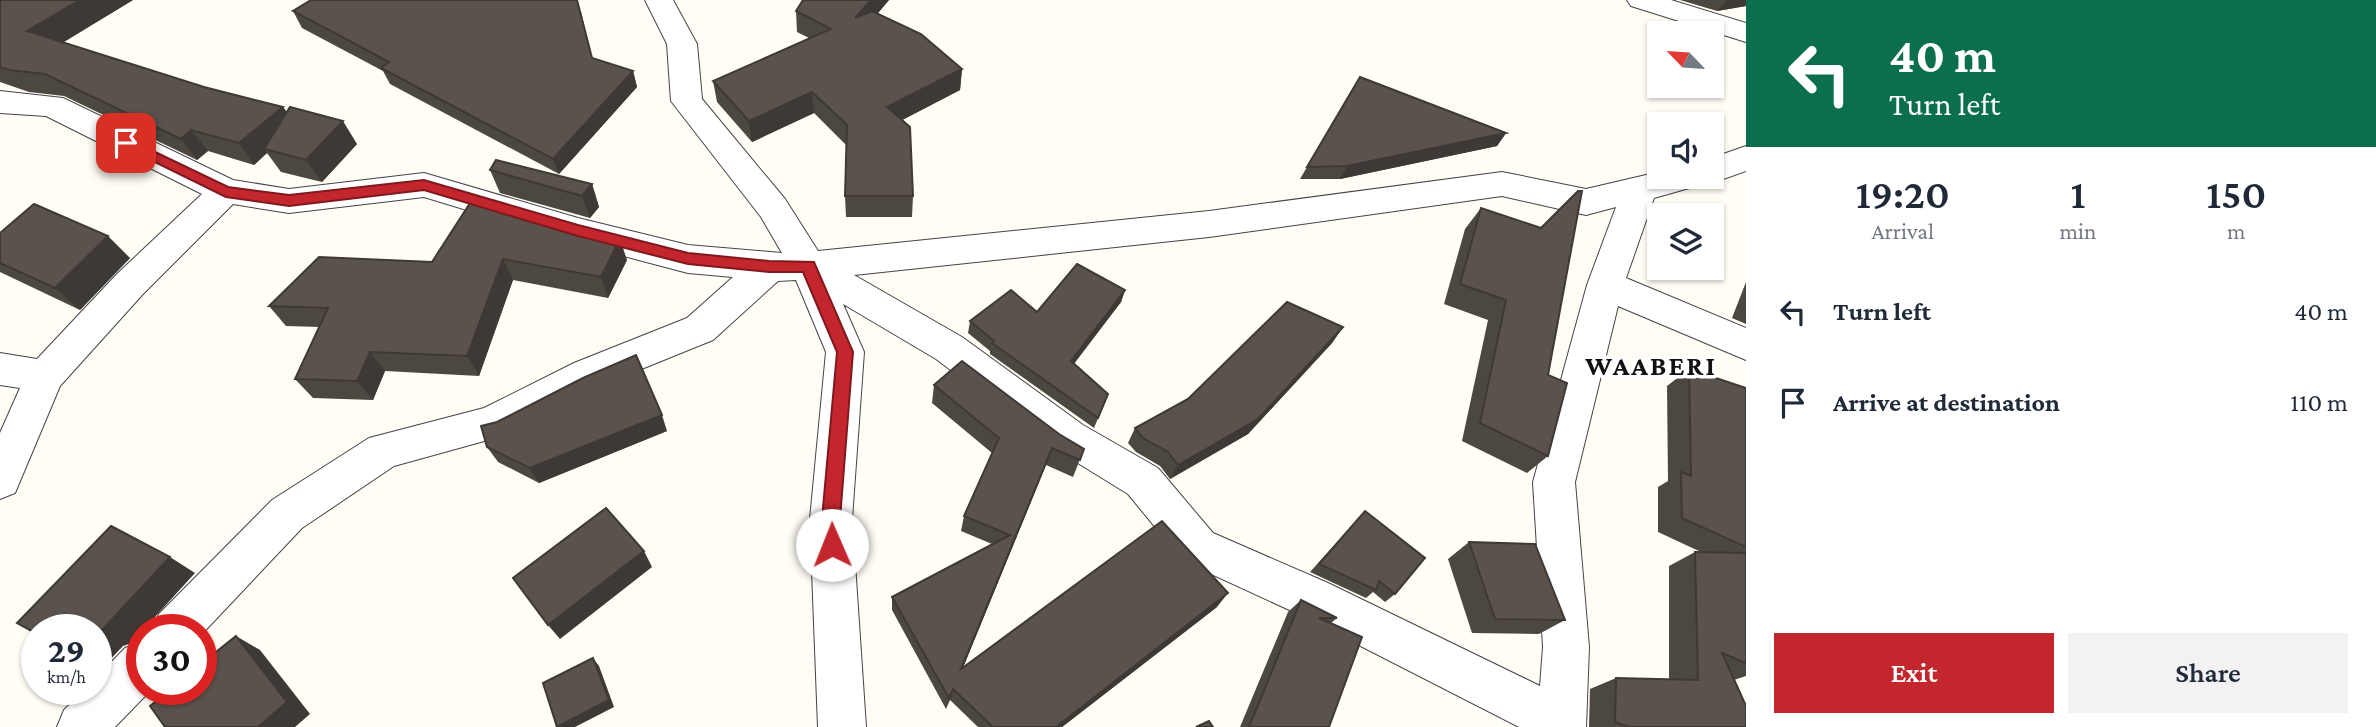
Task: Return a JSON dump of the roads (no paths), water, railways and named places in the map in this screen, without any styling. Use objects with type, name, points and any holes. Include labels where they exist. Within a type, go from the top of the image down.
[{"type":"street","points":[[659,0],[682,44],[687,101],[773,208],[789,266],[845,352],[831,519],[842,727]]},
{"type":"street","points":[[1641,0],[1746,33]]},
{"type":"street","points":[[0,102],[52,106],[226,191],[289,201],[424,185],[578,231],[688,258],[789,266],[1209,224],[1502,184],[1586,202],[1647,187]]},
{"type":"street","points":[[789,266],[949,348],[1069,436],[1143,481],[1198,547],[1312,598],[1464,672],[1562,725],[1566,647],[1553,482],[1605,285],[1640,189]]},
{"type":"street","points":[[0,480],[45,376],[131,284],[226,191]]},
{"type":"street","points":[[190,614],[286,514],[383,451],[492,424],[587,374],[700,329],[789,266]]},
{"type":"street","points":[[1605,285],[1746,344]]},
{"type":"street","points":[[0,369],[45,376]]},
{"type":"street","points":[[81,727],[126,681]]},
{"type":"district","name":"WAABERI","points":[[1651,365]]}]
